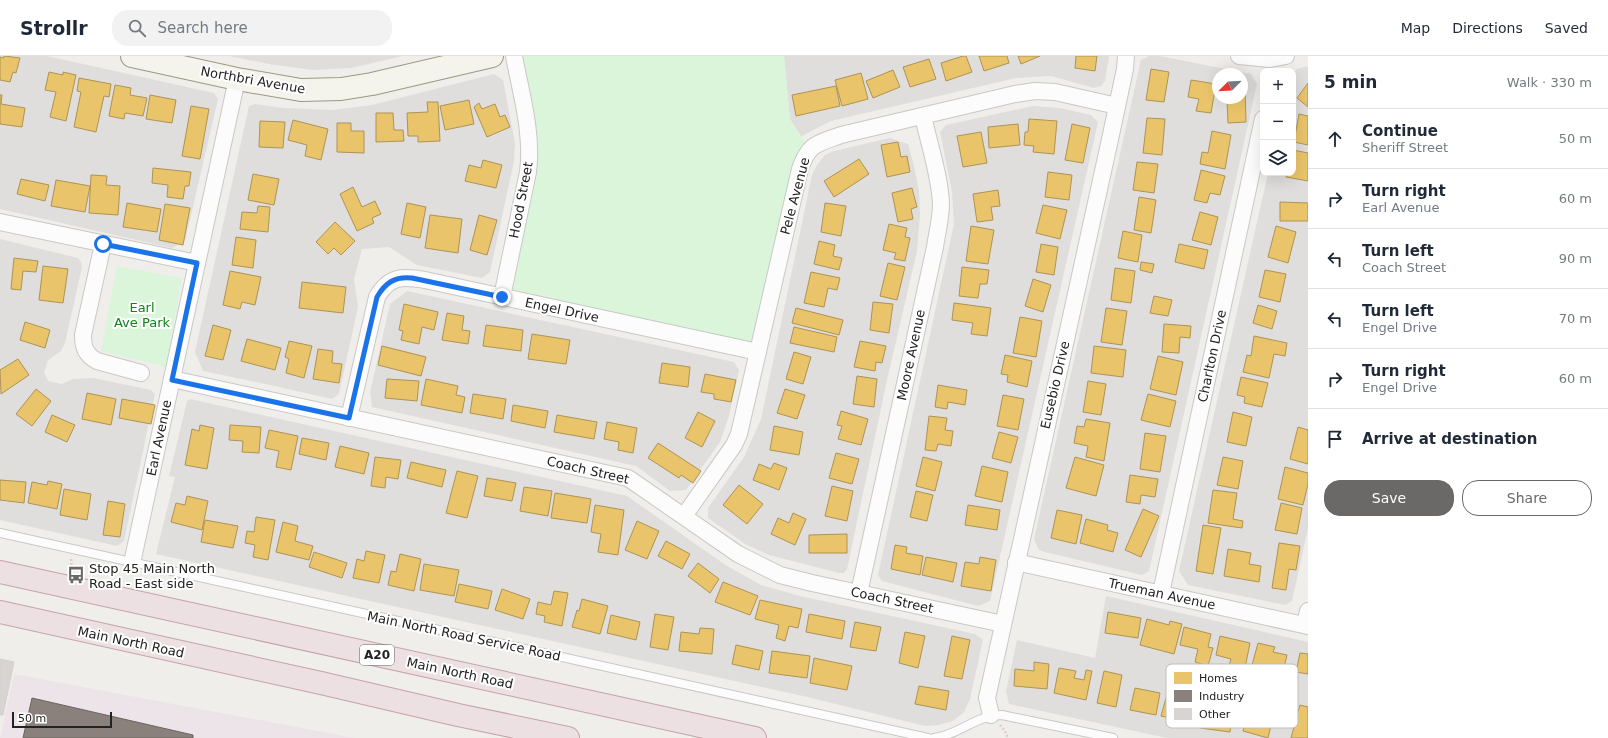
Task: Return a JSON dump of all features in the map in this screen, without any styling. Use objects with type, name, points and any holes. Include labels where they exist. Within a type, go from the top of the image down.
[{"type":"highway","name":"Main North Road","points":[[0,572],[755,738]]},
{"type":"highway","name":"Main North Road","points":[[0,612],[313,681],[458,715],[568,738]]},
{"type":"highway","points":[[458,715],[502,738]]},
{"type":"street","name":"Northbri Avenue","points":[[141,57],[238,79],[302,90],[341,89],[372,84],[492,56]]},
{"type":"street","name":"Hood Street","points":[[502,297],[530,157],[527,127],[514,56]]},
{"type":"street","name":"Eusebio Drive","points":[[991,715],[987,698],[1117,106],[1125,69],[1126,56]]},
{"type":"street","points":[[1248,57],[1279,62]]},
{"type":"street","name":"Earl Avenue","points":[[132,563],[238,79]]},
{"type":"street","name":"Pele Avenue","points":[[684,516],[734,445],[739,434],[800,169],[806,153],[817,144],[841,135],[1016,94],[1035,91],[1055,92],[1117,106]]},
{"type":"street","name":"Moore Avenue","points":[[859,593],[940,219],[941,204],[938,184],[923,116]]},
{"type":"street","name":"Charlton Drive","points":[[1161,593],[1260,133]]},
{"type":"street","points":[[0,222],[197,263]]},
{"type":"street","points":[[103,244],[83,336],[85,350],[91,358],[97,362],[141,373]]},
{"type":"street","name":"Engel Drive","points":[[349,418],[377,297],[389,282],[405,277],[758,352]]},
{"type":"street","name":"Coach Street","points":[[172,380],[628,478],[738,554],[780,575],[1003,624]]},
{"type":"street","name":"Trueman Avenue","points":[[1016,562],[1161,593],[1307,621]]},
{"type":"lane","name":"Main North Road Service Road","points":[[0,533],[928,738]]},
{"type":"lane","points":[[934,738],[953,733],[969,724],[991,715],[1002,715],[1031,720],[1113,738]]},
{"type":"shaded area","points":[[0,56],[47,56],[214,93],[218,99],[185,241],[172,248],[0,209]]},
{"type":"shaded area","points":[[229,56],[403,56],[351,68],[312,70],[269,64]]},
{"type":"shaded area","points":[[784,56],[1109,56],[1105,81],[1101,86],[1094,88],[1051,76],[1016,78],[831,121],[800,137],[790,119]]},
{"type":"shaded area","points":[[1149,56],[1160,56],[1221,68],[1212,68],[1212,104],[1248,104],[1248,73],[1251,74],[1257,84],[1149,571],[1142,575],[1045,552],[1039,550],[1034,539],[1141,60]]},
{"type":"shaded area","points":[[1308,66],[1308,528],[1292,601],[1285,605],[1188,585],[1179,571],[1267,176],[1296,176],[1297,69]]},
{"type":"shaded area","points":[[494,74],[503,80],[515,143],[514,161],[490,272],[482,278],[417,265],[389,247],[362,249],[354,279],[358,307],[339,394],[332,399],[203,371],[195,352],[249,106],[255,104],[284,108],[332,110],[372,105]]},
{"type":"shaded area","points":[[1033,106],[1059,108],[1091,115],[1098,122],[990,601],[978,606],[882,581],[878,575],[954,224],[952,192],[940,132],[946,125]]},
{"type":"shaded area","points":[[890,138],[908,144],[914,166],[919,190],[920,214],[917,251],[887,380],[847,569],[844,573],[839,573],[769,555],[745,544],[708,518],[708,508],[744,457],[761,419],[812,175],[817,165],[825,155],[834,151]]},
{"type":"shaded area","points":[[0,239],[78,258],[81,262],[82,267],[65,343],[61,351],[48,360],[44,372],[48,381],[62,384],[73,379],[93,378],[151,390],[155,394],[124,541],[117,546],[0,520]]},
{"type":"shaded area","points":[[407,291],[734,362],[739,370],[729,416],[720,442],[686,490],[670,491],[636,466],[372,407],[370,392],[390,304]]},
{"type":"shaded area","points":[[190,399],[627,496],[727,566],[761,585],[800,596],[975,634],[983,640],[970,699],[964,712],[953,721],[939,725],[925,726],[803,696],[156,554],[175,477],[169,476],[187,401]]},
{"type":"shaded area","points":[[1106,596],[1308,642],[1308,738],[1167,738],[1009,704],[1006,691],[1017,640],[1095,658]]},
{"type":"shaded area","points":[[14,674],[355,738],[0,738]]},
{"type":"green space","points":[[514,56],[784,56],[790,119],[810,149],[758,352],[502,297],[528,172]]},
{"type":"green space","name":"Earl Ave Park","points":[[117,266],[182,278],[166,367],[101,351]]},
{"type":"building: Homes","points":[[4,56],[20,58],[16,73],[13,72],[10,82],[0,80],[0,57],[4,58]]},
{"type":"building: Homes","points":[[966,56],[972,72],[946,81],[941,63]]},
{"type":"building: Homes","points":[[979,56],[1007,56],[1009,63],[984,71]]},
{"type":"building: Homes","points":[[1018,56],[1040,56],[1021,64]]},
{"type":"building: Homes","points":[[1076,56],[1097,56],[1095,71],[1075,68]]},
{"type":"building: Homes","points":[[929,59],[936,79],[910,87],[903,67]]},
{"type":"building: Homes","points":[[1151,69],[1169,72],[1164,102],[1146,100]]},
{"type":"building: Homes","points":[[893,70],[900,87],[873,98],[866,81]]},
{"type":"building: Homes","points":[[49,72],[63,75],[63,72],[76,75],[66,121],[50,117],[56,92],[45,90]]},
{"type":"building: Homes","points":[[861,73],[868,99],[842,106],[835,80]]},
{"type":"building: Homes","points":[[79,78],[111,84],[109,97],[104,96],[96,132],[74,127],[81,92],[77,91]]},
{"type":"building: Homes","points":[[1191,80],[1212,83],[1213,104],[1211,113],[1196,111],[1199,99],[1188,97]]},
{"type":"building: Homes","points":[[1308,83],[1308,107],[1297,98]]},
{"type":"building: Homes","points":[[115,85],[131,88],[130,95],[147,98],[143,116],[125,113],[124,119],[109,116]]},
{"type":"building: Homes","points":[[836,86],[840,106],[796,116],[792,95]]},
{"type":"building: Homes","points":[[0,95],[2,95],[1,104],[25,108],[22,127],[0,124]]},
{"type":"building: Homes","points":[[150,95],[176,100],[172,123],[146,119]]},
{"type":"building: Homes","points":[[469,100],[474,124],[445,130],[440,106]]},
{"type":"building: Homes","points":[[427,102],[438,102],[440,141],[418,142],[418,136],[408,136],[407,113],[428,112]]},
{"type":"building: Homes","points":[[479,103],[482,109],[495,104],[500,117],[505,115],[510,127],[487,137],[474,107]]},
{"type":"building: Homes","points":[[1227,104],[1245,104],[1246,122],[1228,123]]},
{"type":"building: Homes","points":[[191,106],[209,109],[200,159],[182,156]]},
{"type":"building: Homes","points":[[376,113],[393,113],[394,130],[403,130],[404,141],[376,142]]},
{"type":"building: Homes","points":[[1299,114],[1308,116],[1308,145],[1296,142],[1296,131]]},
{"type":"building: Homes","points":[[1147,118],[1165,119],[1162,155],[1143,153]]},
{"type":"building: Homes","points":[[1029,119],[1057,121],[1054,154],[1033,152],[1034,146],[1024,145],[1025,132],[1028,132]]},
{"type":"building: Homes","points":[[293,120],[328,129],[321,160],[305,156],[307,145],[288,140]]},
{"type":"building: Homes","points":[[260,121],[285,122],[283,148],[259,147]]},
{"type":"building: Homes","points":[[337,123],[351,123],[351,131],[364,131],[364,153],[337,152]]},
{"type":"building: Homes","points":[[1018,124],[1020,145],[989,148],[988,127]]},
{"type":"building: Homes","points":[[1072,124],[1090,128],[1083,163],[1065,160]]},
{"type":"building: Homes","points":[[1212,131],[1231,135],[1225,169],[1200,164],[1202,152],[1208,153]]},
{"type":"building: Homes","points":[[981,132],[987,163],[963,167],[957,136]]},
{"type":"building: Homes","points":[[898,142],[901,157],[907,156],[910,172],[887,177],[881,145]]},
{"type":"building: Homes","points":[[1296,151],[1308,153],[1308,181],[1286,177],[1296,176]]},
{"type":"building: Homes","points":[[859,159],[869,174],[834,197],[824,181]]},
{"type":"building: Homes","points":[[483,160],[502,165],[496,188],[465,181],[469,165],[481,168]]},
{"type":"building: Homes","points":[[1137,162],[1158,164],[1154,193],[1133,190]]},
{"type":"building: Homes","points":[[153,168],[191,172],[189,186],[185,186],[183,199],[167,197],[168,185],[152,183]]},
{"type":"building: Homes","points":[[1201,170],[1225,176],[1220,195],[1210,193],[1207,203],[1194,200]]},
{"type":"building: Homes","points":[[1048,172],[1072,175],[1069,200],[1045,197]]},
{"type":"building: Homes","points":[[253,174],[279,179],[274,205],[248,200]]},
{"type":"building: Homes","points":[[91,175],[107,176],[106,185],[120,186],[118,215],[89,213]]},
{"type":"building: Homes","points":[[21,179],[49,185],[45,201],[17,194]]},
{"type":"building: Homes","points":[[56,180],[90,186],[85,212],[51,206]]},
{"type":"building: Homes","points":[[353,187],[362,207],[375,201],[381,214],[372,218],[374,223],[357,231],[340,194]]},
{"type":"building: Homes","points":[[912,188],[917,207],[911,209],[913,219],[898,222],[892,193]]},
{"type":"building: Homes","points":[[998,190],[1000,206],[991,207],[993,220],[977,222],[973,194]]},
{"type":"building: Homes","points":[[1139,197],[1156,200],[1151,233],[1134,230]]},
{"type":"building: Homes","points":[[1280,202],[1308,203],[1308,221],[1280,221]]},
{"type":"building: Homes","points":[[127,203],[161,209],[157,232],[123,227]]},
{"type":"building: Homes","points":[[407,203],[426,207],[420,238],[401,234]]},
{"type":"building: Homes","points":[[825,203],[846,206],[841,236],[821,232]]},
{"type":"building: Homes","points":[[165,204],[190,208],[183,245],[159,240]]},
{"type":"building: Homes","points":[[1043,205],[1067,210],[1060,239],[1036,233]]},
{"type":"building: Homes","points":[[258,206],[270,207],[268,232],[240,229],[242,212],[257,213]]},
{"type":"building: Homes","points":[[1200,212],[1218,217],[1211,245],[1192,240]]},
{"type":"building: Homes","points":[[430,215],[462,219],[458,253],[425,248]]},
{"type":"building: Homes","points":[[479,215],[497,220],[487,255],[470,250]]},
{"type":"building: Homes","points":[[335,222],[355,241],[341,255],[334,248],[328,254],[316,242]]},
{"type":"building: Homes","points":[[889,224],[907,228],[905,237],[910,238],[905,261],[894,259],[896,253],[883,250]]},
{"type":"building: Homes","points":[[971,226],[994,230],[988,264],[966,261]]},
{"type":"building: Homes","points":[[1276,226],[1296,232],[1288,263],[1268,257]]},
{"type":"building: Homes","points":[[1123,231],[1142,235],[1138,262],[1118,258]]},
{"type":"building: Homes","points":[[236,237],[256,240],[253,268],[232,265]]},
{"type":"building: Homes","points":[[819,241],[835,245],[833,256],[842,258],[839,270],[814,264]]},
{"type":"building: Homes","points":[[1041,244],[1058,247],[1054,275],[1036,272]]},
{"type":"building: Homes","points":[[1179,244],[1208,250],[1204,269],[1175,262]]},
{"type":"building: Homes","points":[[14,258],[38,261],[36,272],[23,271],[21,290],[11,289]]},
{"type":"building: Homes","points":[[1141,262],[1154,264],[1152,273],[1140,270]]},
{"type":"building: Homes","points":[[888,263],[905,267],[897,300],[880,296]]},
{"type":"building: Homes","points":[[43,266],[68,269],[63,303],[39,300]]},
{"type":"building: Homes","points":[[962,267],[989,270],[987,284],[980,284],[978,298],[959,296]]},
{"type":"building: Homes","points":[[1115,268],[1135,271],[1131,303],[1111,300]]},
{"type":"building: Homes","points":[[1265,270],[1286,274],[1280,302],[1259,297]]},
{"type":"building: Homes","points":[[230,271],[261,277],[255,305],[242,302],[240,309],[223,305]]},
{"type":"building: Homes","points":[[811,272],[840,278],[837,290],[828,288],[824,307],[804,303]]},
{"type":"building: Homes","points":[[1033,279],[1051,285],[1043,312],[1025,306]]},
{"type":"building: Homes","points":[[302,282],[346,287],[343,313],[299,308]]},
{"type":"building: Homes","points":[[1154,296],[1172,300],[1168,316],[1150,313]]},
{"type":"building: Homes","points":[[873,302],[893,304],[889,333],[870,330]]},
{"type":"building: Homes","points":[[954,303],[991,308],[987,336],[971,334],[973,323],[952,320]]},
{"type":"building: Homes","points":[[404,304],[438,312],[434,330],[422,327],[419,344],[401,340],[403,331],[399,330]]},
{"type":"building: Homes","points":[[1258,305],[1277,311],[1272,329],[1253,323]]},
{"type":"building: Homes","points":[[796,308],[843,320],[839,335],[792,323]]},
{"type":"building: Homes","points":[[1106,308],[1127,311],[1122,345],[1101,342]]},
{"type":"building: Homes","points":[[447,313],[464,316],[462,330],[470,331],[468,344],[442,340]]},
{"type":"building: Homes","points":[[1020,317],[1042,321],[1036,357],[1013,353]]},
{"type":"building: Homes","points":[[25,322],[50,330],[45,348],[20,340]]},
{"type":"building: Homes","points":[[1164,324],[1191,326],[1190,338],[1180,337],[1179,353],[1162,352]]},
{"type":"building: Homes","points":[[213,325],[231,330],[223,360],[205,356]]},
{"type":"building: Homes","points":[[486,325],[523,330],[521,351],[483,346]]},
{"type":"building: Homes","points":[[794,327],[837,337],[834,352],[790,343]]},
{"type":"building: Homes","points":[[532,334],[570,340],[566,364],[528,359]]},
{"type":"building: Homes","points":[[1254,336],[1287,343],[1285,356],[1274,354],[1269,378],[1243,372],[1247,355],[1251,356]]},
{"type":"building: Homes","points":[[247,339],[281,348],[275,370],[241,361]]},
{"type":"building: Homes","points":[[289,341],[312,346],[304,378],[286,373],[289,359],[285,357]]},
{"type":"building: Homes","points":[[860,341],[886,346],[882,363],[876,362],[875,371],[854,367]]},
{"type":"building: Homes","points":[[382,346],[426,357],[421,376],[378,365]]},
{"type":"building: Homes","points":[[1094,346],[1126,350],[1123,377],[1091,373]]},
{"type":"building: Homes","points":[[318,349],[333,351],[332,363],[342,364],[339,383],[313,379]]},
{"type":"building: Homes","points":[[794,352],[811,357],[803,384],[786,379]]},
{"type":"building: Homes","points":[[1005,355],[1032,361],[1027,387],[1007,382],[1008,375],[1001,374]]},
{"type":"building: Homes","points":[[1158,356],[1183,362],[1176,395],[1150,389]]},
{"type":"building: Homes","points":[[18,359],[29,375],[1,394],[0,370]]},
{"type":"building: Homes","points":[[662,363],[690,367],[688,387],[659,383]]},
{"type":"building: Homes","points":[[705,374],[736,380],[731,402],[714,399],[714,394],[701,392]]},
{"type":"building: Homes","points":[[857,376],[877,379],[874,407],[853,404]]},
{"type":"building: Homes","points":[[1241,377],[1268,383],[1262,407],[1244,403],[1245,397],[1237,395]]},
{"type":"building: Homes","points":[[387,379],[419,381],[417,401],[385,398]]},
{"type":"building: Homes","points":[[426,379],[458,386],[456,395],[465,397],[462,413],[421,405]]},
{"type":"building: Homes","points":[[1088,381],[1106,384],[1101,415],[1083,412]]},
{"type":"building: Homes","points":[[938,385],[967,390],[965,405],[948,402],[947,409],[935,407]]},
{"type":"building: Homes","points":[[36,389],[51,401],[32,426],[16,414]]},
{"type":"building: Homes","points":[[785,389],[805,395],[797,419],[777,413]]},
{"type":"building: Homes","points":[[87,393],[116,399],[111,425],[82,419]]},
{"type":"building: Homes","points":[[473,394],[506,399],[503,419],[470,413]]},
{"type":"building: Homes","points":[[1148,394],[1176,401],[1170,427],[1141,420]]},
{"type":"building: Homes","points":[[1003,395],[1024,399],[1018,430],[997,426]]},
{"type":"building: Homes","points":[[122,399],[155,405],[151,424],[119,418]]},
{"type":"building: Homes","points":[[513,405],[548,411],[545,428],[511,421]]},
{"type":"building: Homes","points":[[841,411],[868,419],[861,445],[838,439],[842,426],[837,425]]},
{"type":"building: Homes","points":[[698,412],[715,421],[702,447],[685,438]]},
{"type":"building: Homes","points":[[1233,412],[1252,417],[1246,446],[1227,442]]},
{"type":"building: Homes","points":[[52,415],[75,425],[67,442],[45,432]]},
{"type":"building: Homes","points":[[557,415],[597,422],[594,439],[554,432]]},
{"type":"building: Homes","points":[[929,416],[947,418],[945,430],[953,431],[951,446],[938,444],[936,451],[925,450]]},
{"type":"building: Homes","points":[[1086,419],[1110,423],[1104,461],[1086,457],[1088,446],[1074,443],[1077,426],[1084,427]]},
{"type":"building: Homes","points":[[607,422],[637,428],[633,453],[618,450],[619,442],[604,439]]},
{"type":"building: Homes","points":[[200,425],[214,428],[207,469],[185,465],[192,429],[199,431]]},
{"type":"building: Homes","points":[[230,425],[261,427],[259,453],[242,452],[243,441],[229,440]]},
{"type":"building: Homes","points":[[774,426],[803,432],[799,455],[770,450]]},
{"type":"building: Homes","points":[[1298,427],[1308,430],[1308,464],[1290,459]]},
{"type":"building: Homes","points":[[269,430],[298,436],[291,470],[276,467],[279,451],[265,448]]},
{"type":"building: Homes","points":[[999,432],[1018,437],[1011,463],[992,458]]},
{"type":"building: Homes","points":[[1145,433],[1166,436],[1160,472],[1140,469]]},
{"type":"building: Homes","points":[[302,438],[329,443],[326,460],[299,454]]},
{"type":"building: Homes","points":[[658,443],[701,471],[693,483],[681,475],[679,478],[648,458]]},
{"type":"building: Homes","points":[[340,446],[369,453],[364,474],[335,467]]},
{"type":"building: Homes","points":[[836,453],[859,459],[852,484],[829,478]]},
{"type":"building: Homes","points":[[375,457],[401,460],[398,479],[386,477],[385,488],[371,486]]},
{"type":"building: Homes","points":[[923,457],[942,462],[935,491],[916,486]]},
{"type":"building: Homes","points":[[1075,457],[1104,465],[1096,496],[1066,488]]},
{"type":"building: Homes","points":[[1223,457],[1243,461],[1238,489],[1217,485]]},
{"type":"building: Homes","points":[[411,462],[446,470],[442,487],[407,478]]},
{"type":"building: Homes","points":[[774,463],[787,468],[779,490],[753,480],[759,464],[771,469]]},
{"type":"building: Homes","points":[[982,466],[1008,472],[1002,502],[975,496]]},
{"type":"building: Homes","points":[[1285,467],[1308,473],[1308,484],[1303,505],[1278,499]]},
{"type":"building: Homes","points":[[457,471],[478,476],[467,518],[446,513]]},
{"type":"building: Homes","points":[[1130,475],[1158,479],[1155,497],[1141,495],[1140,504],[1126,502]]},
{"type":"building: Homes","points":[[487,478],[516,483],[512,501],[484,496]]},
{"type":"building: Homes","points":[[0,480],[26,482],[24,503],[0,500]]},
{"type":"building: Homes","points":[[48,481],[62,484],[57,509],[28,503],[32,482],[47,485]]},
{"type":"building: Homes","points":[[739,485],[763,504],[747,524],[723,505]]},
{"type":"building: Homes","points":[[832,486],[853,491],[847,521],[825,516]]},
{"type":"building: Homes","points":[[524,487],[552,491],[548,516],[520,511]]},
{"type":"building: Homes","points":[[64,489],[91,494],[87,520],[60,515]]},
{"type":"building: Homes","points":[[1213,490],[1237,493],[1233,519],[1243,521],[1242,528],[1208,523]]},
{"type":"building: Homes","points":[[916,491],[933,495],[927,521],[910,517]]},
{"type":"building: Homes","points":[[555,493],[591,499],[587,523],[551,518]]},
{"type":"building: Homes","points":[[187,496],[208,501],[202,530],[171,522],[176,503],[185,505]]},
{"type":"building: Homes","points":[[108,501],[125,504],[120,537],[103,535]]},
{"type":"building: Homes","points":[[1281,503],[1302,508],[1297,534],[1275,530]]},
{"type":"building: Homes","points":[[595,505],[624,510],[618,555],[598,552],[601,534],[591,532]]},
{"type":"building: Homes","points":[[968,505],[1000,510],[997,530],[965,525]]},
{"type":"building: Homes","points":[[1143,509],[1159,516],[1141,557],[1125,550]]},
{"type":"building: Homes","points":[[1057,510],[1082,515],[1076,544],[1051,538]]},
{"type":"building: Homes","points":[[793,513],[806,519],[795,545],[771,534],[778,518],[789,523]]},
{"type":"building: Homes","points":[[256,517],[275,520],[268,560],[253,557],[255,545],[245,543],[247,531],[254,532]]},
{"type":"building: Homes","points":[[1086,519],[1108,525],[1107,530],[1118,533],[1113,552],[1080,543]]},
{"type":"building: Homes","points":[[205,520],[238,526],[233,548],[201,542]]},
{"type":"building: Homes","points":[[637,521],[659,531],[647,559],[625,550]]},
{"type":"building: Homes","points":[[283,522],[298,526],[295,541],[313,546],[309,560],[276,552]]},
{"type":"building: Homes","points":[[1203,525],[1221,528],[1213,574],[1196,571]]},
{"type":"building: Homes","points":[[847,534],[847,553],[809,553],[809,535]]},
{"type":"building: Homes","points":[[666,541],[690,554],[682,569],[658,556]]},
{"type":"building: Homes","points":[[1279,543],[1300,546],[1296,570],[1289,569],[1286,590],[1272,588]]},
{"type":"building: Homes","points":[[895,545],[907,547],[906,553],[923,556],[920,575],[891,569]]},
{"type":"building: Homes","points":[[1228,549],[1251,553],[1249,564],[1261,566],[1259,582],[1224,576]]},
{"type":"building: Homes","points":[[366,551],[385,555],[379,583],[353,578],[357,559],[364,561]]},
{"type":"building: Homes","points":[[314,552],[347,563],[342,578],[309,567]]},
{"type":"building: Homes","points":[[400,554],[421,559],[414,591],[388,585],[391,571],[396,572]]},
{"type":"building: Homes","points":[[926,557],[957,563],[953,582],[922,575]]},
{"type":"building: Homes","points":[[980,557],[996,560],[991,591],[961,586],[965,562],[979,564]]},
{"type":"building: Homes","points":[[698,563],[719,579],[710,593],[688,576]]},
{"type":"building: Homes","points":[[424,564],[459,570],[454,596],[420,590]]},
{"type":"building: Homes","points":[[723,582],[758,596],[750,615],[715,602]]},
{"type":"building: Homes","points":[[459,584],[492,591],[488,609],[455,602]]},
{"type":"building: Homes","points":[[502,589],[530,599],[523,619],[495,610]]},
{"type":"building: Homes","points":[[554,591],[568,593],[562,626],[544,622],[545,616],[536,614],[538,602],[551,605]]},
{"type":"building: Homes","points":[[582,599],[608,606],[600,634],[572,627],[577,610],[579,611]]},
{"type":"building: Homes","points":[[760,600],[802,609],[798,628],[789,626],[785,641],[776,638],[779,625],[755,619]]},
{"type":"building: Homes","points":[[1108,612],[1141,618],[1138,638],[1105,633]]},
{"type":"building: Homes","points":[[655,614],[674,617],[668,650],[650,647]]},
{"type":"building: Homes","points":[[809,614],[845,621],[842,639],[806,632]]},
{"type":"building: Homes","points":[[611,615],[640,622],[636,640],[607,633]]},
{"type":"building: Homes","points":[[1147,619],[1169,625],[1170,621],[1182,624],[1174,654],[1140,645]]},
{"type":"building: Homes","points":[[855,622],[881,627],[876,651],[850,647]]},
{"type":"building: Homes","points":[[1184,627],[1211,634],[1208,647],[1213,648],[1209,664],[1195,662],[1198,649],[1180,645]]},
{"type":"building: Homes","points":[[700,628],[714,629],[712,654],[679,651],[681,632],[699,634]]},
{"type":"building: Homes","points":[[905,632],[925,636],[918,668],[899,663]]},
{"type":"building: Homes","points":[[952,636],[970,640],[962,679],[944,676]]},
{"type":"building: Homes","points":[[1220,636],[1250,643],[1246,664],[1229,664],[1231,659],[1216,655]]},
{"type":"building: Homes","points":[[1258,643],[1275,647],[1273,652],[1287,655],[1285,664],[1252,664]]},
{"type":"building: Homes","points":[[736,645],[763,651],[759,670],[732,664]]},
{"type":"building: Homes","points":[[772,651],[810,656],[807,678],[769,673]]},
{"type":"building: Homes","points":[[1300,653],[1308,654],[1308,674],[1298,672]]},
{"type":"building: Homes","points":[[814,658],[852,666],[847,690],[810,683]]},
{"type":"building: Homes","points":[[1034,662],[1049,664],[1047,689],[1014,686],[1015,669],[1034,671]]},
{"type":"building: Homes","points":[[1059,668],[1076,671],[1074,678],[1084,680],[1086,670],[1092,671],[1086,700],[1054,693]]},
{"type":"building: Homes","points":[[1104,671],[1122,675],[1116,707],[1097,703]]},
{"type":"building: Homes","points":[[919,686],[949,691],[946,710],[915,704]]},
{"type":"building: Homes","points":[[1135,688],[1160,693],[1156,715],[1130,710]]},
{"type":"building: Homes","points":[[1166,698],[1166,717],[1161,716]]},
{"type":"building: Homes","points":[[1300,705],[1308,707],[1308,738],[1291,738],[1294,728],[1298,728],[1298,712]]},
{"type":"building: Homes","points":[[1200,728],[1230,728],[1230,732]]},
{"type":"building: Homes","points":[[1244,728],[1270,728],[1268,738],[1243,731]]},
{"type":"building: Industry","points":[[32,698],[193,735],[193,738],[23,738]]},
{"type":"building: Other","points":[[0,659],[14,662],[3,715],[0,715]]},
{"type":"place","name":"Stop 45 Main North Road - East side","points":[[76,575]]},
{"type":"route","points":[[103,244],[197,263],[172,380],[349,418],[377,297],[389,282],[405,277],[502,297]]}]
